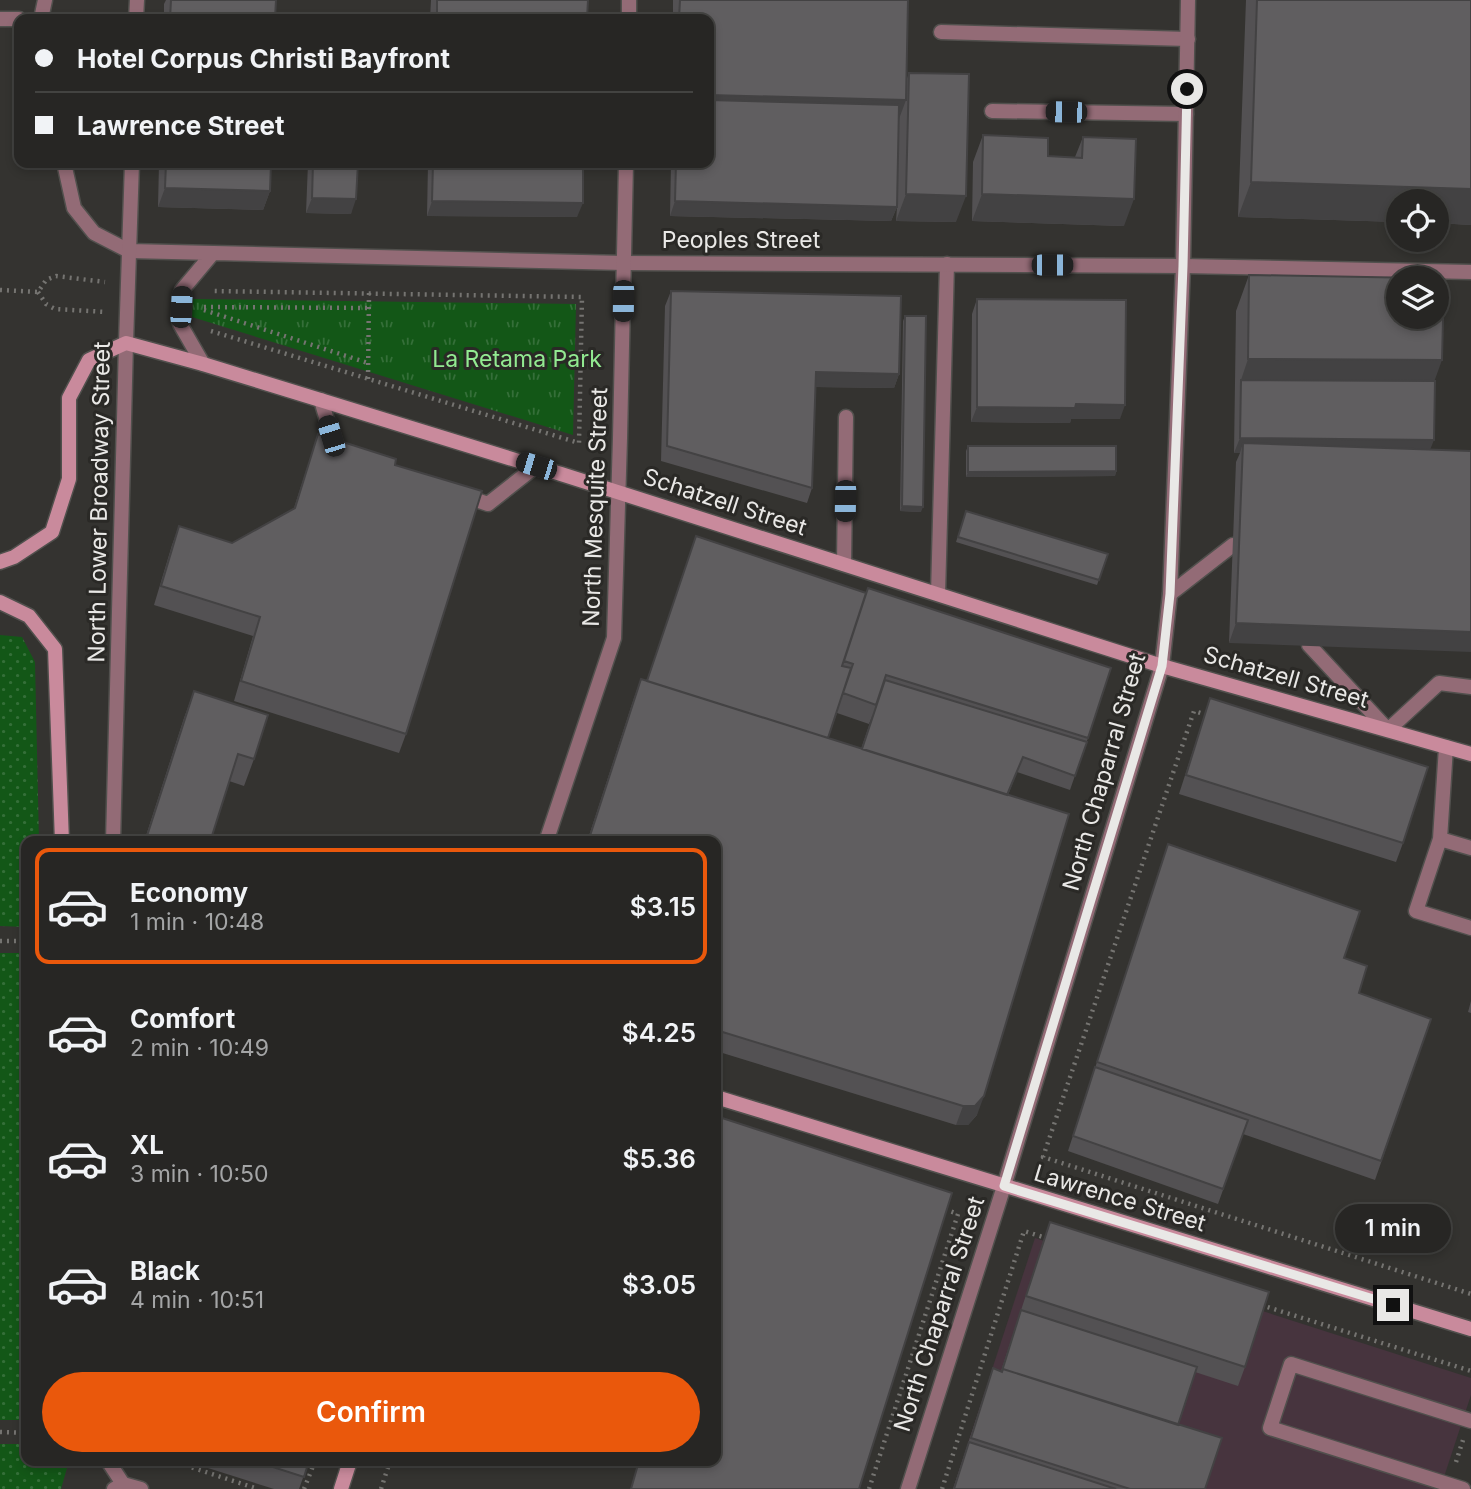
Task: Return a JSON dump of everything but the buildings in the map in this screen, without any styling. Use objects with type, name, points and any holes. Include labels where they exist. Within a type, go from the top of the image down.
[{"type":"main road","name":"Schatzell Street","points":[[127,343],[536,466],[1162,666],[1471,754]]},
{"type":"main road","points":[[0,562],[14,557],[52,532],[69,480],[69,398],[89,360],[127,343]]},
{"type":"main road","points":[[0,602],[29,616],[55,649],[61,836]]},
{"type":"main road","name":"Lawrence Street","points":[[721,1099],[1471,1329]]},
{"type":"main road","points":[[341,1489],[348,1466]]},
{"type":"street","name":"North Chaparral Street","points":[[908,1489],[1004,1186],[1162,666],[1170,594],[1183,266],[1188,0]]},
{"type":"street","points":[[940,32],[1188,39]]},
{"type":"street","points":[[992,110],[1186,114]]},
{"type":"street","name":"Peoples Street","points":[[65,168],[75,208],[94,233],[129,251],[624,263],[1183,266],[1471,272]]},
{"type":"street","name":"North Lower Broadway Street","points":[[113,836],[132,168]]},
{"type":"street","name":"North Mesquite Street","points":[[548,836],[614,638],[626,168]]},
{"type":"street","points":[[203,364],[180,324],[182,290],[213,253]]},
{"type":"street","points":[[938,594],[947,264]]},
{"type":"street","points":[[321,400],[337,453],[349,458]]},
{"type":"street","points":[[844,564],[846,417]]},
{"type":"street","points":[[450,492],[488,504],[536,466]]},
{"type":"street","points":[[1170,594],[1233,545]]},
{"type":"street","points":[[1309,645],[1388,730],[1439,683],[1471,687]]},
{"type":"street","points":[[1446,747],[1440,839],[1416,911],[1471,928]]},
{"type":"street","points":[[1440,839],[1471,848]]},
{"type":"street","points":[[1456,1487],[1270,1428],[1291,1364],[1470,1421]]},
{"type":"street","points":[[110,1466],[119,1486],[141,1489]]},
{"type":"path","points":[[38,292],[46,280],[56,276],[128,284]]},
{"type":"path","points":[[0,290],[38,292]]},
{"type":"path","points":[[180,324],[579,443],[582,297],[182,290]]},
{"type":"path","points":[[38,292],[46,304],[55,309],[127,314]]},
{"type":"path","points":[[368,379],[369,293]]},
{"type":"path","points":[[368,363],[193,307],[369,309]]},
{"type":"path","points":[[1207,715],[1194,711],[1044,1157],[1471,1294]]},
{"type":"path","points":[[0,941],[21,941]]},
{"type":"path","points":[[869,1489],[958,1214],[932,1206]]},
{"type":"path","points":[[942,1489],[1024,1231],[1050,1239]]},
{"type":"path","points":[[1261,1305],[1471,1371]]},
{"type":"path","points":[[1456,1487],[1470,1421]]},
{"type":"path","points":[[0,1432],[21,1433]]},
{"type":"path","points":[[187,1466],[258,1489]]},
{"type":"path","points":[[304,1489],[313,1466]]},
{"type":"path","points":[[381,1489],[388,1466]]},
{"type":"shaded area","points":[[1035,1238],[1471,1378],[1471,1395],[1440,1489],[953,1489]]},
{"type":"green space","name":"La Retama Park","points":[[193,299],[576,304],[573,435],[192,317]]},
{"type":"green space","points":[[0,635],[22,637],[35,662],[39,836],[21,836],[21,927],[0,926]]},
{"type":"green space","points":[[0,953],[21,953],[21,1420],[0,1420]]},
{"type":"green space","points":[[0,1444],[21,1444],[21,1466],[68,1466],[61,1489],[0,1489]]},
{"type":"route","points":[[1187,89],[1170,594],[1162,666],[1004,1186],[1393,1305]]}]
